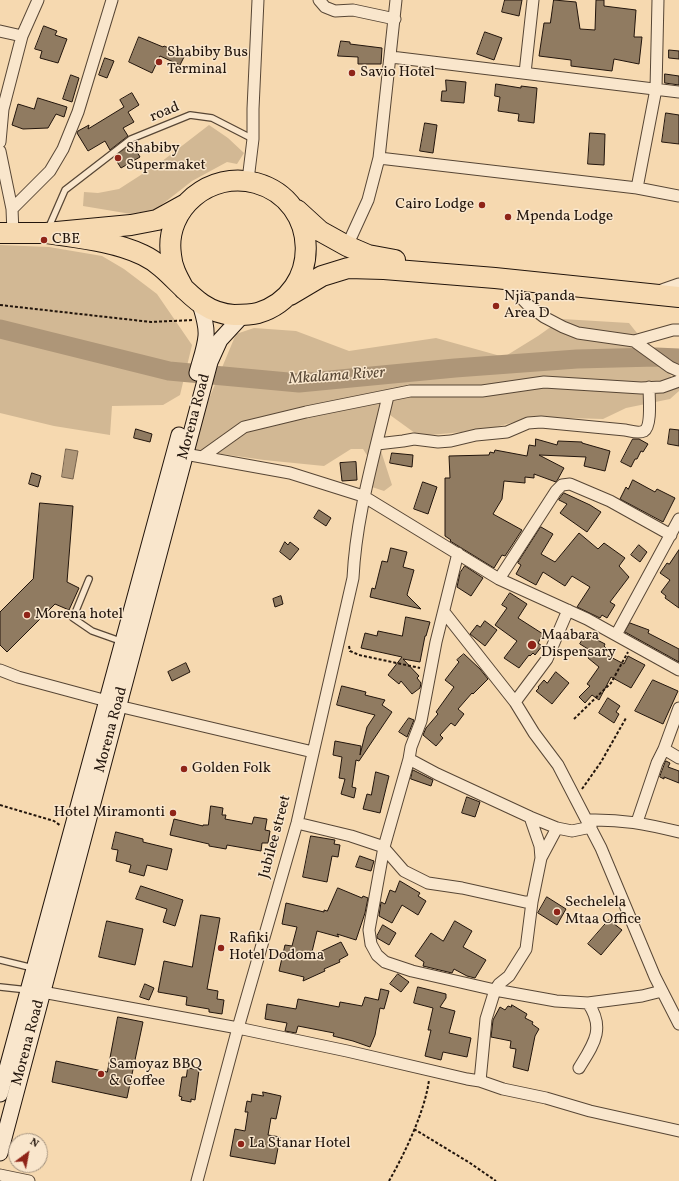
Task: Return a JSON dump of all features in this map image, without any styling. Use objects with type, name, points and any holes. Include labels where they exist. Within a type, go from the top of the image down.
[{"type":"highway","points":[[184,289],[175,273],[171,255],[171,237],[176,220],[186,204],[198,192],[214,184],[231,180],[248,180],[265,185],[280,194],[320,231],[347,246],[368,255],[499,279]]},
{"type":"highway","points":[[6,233],[46,233],[131,225],[157,220],[186,204]]},
{"type":"highway","points":[[283,299],[296,284],[304,265],[307,245],[302,224],[292,206]]},
{"type":"highway","points":[[46,233],[128,248],[158,264],[184,289],[202,312],[214,311],[228,315],[242,316],[271,308],[283,299],[322,276],[348,268],[384,269],[499,279],[679,297]]},
{"type":"main road","name":"Morena Road","points":[[0,1094],[35,991],[34,968],[71,833],[113,704],[123,642],[205,361],[206,335],[202,312]]},
{"type":"main road","name":"Morena Road","points":[[205,361],[220,340],[242,316]]},
{"type":"main road","name":"Morena Road","points":[[0,1153],[35,991],[113,704],[185,454],[195,398]]},
{"type":"street","points":[[0,142],[3,109],[22,36],[38,0]]},
{"type":"street","points":[[12,209],[50,171],[63,149],[78,112],[112,0]]},
{"type":"street","points":[[248,180],[253,139],[253,101],[258,0]]},
{"type":"street","points":[[319,0],[335,12],[353,10],[395,19]]},
{"type":"street","points":[[347,246],[368,200],[379,158],[396,0]]},
{"type":"street","points":[[525,73],[533,0]]},
{"type":"street","points":[[637,188],[656,89],[658,0]]},
{"type":"street","points":[[0,31],[22,36]]},
{"type":"street","points":[[391,57],[679,92]]},
{"type":"street","points":[[0,150],[12,209],[6,233]]},
{"type":"street","points":[[379,158],[637,188],[679,196]]},
{"type":"street","points":[[499,279],[544,317],[562,327],[578,333],[634,341],[673,330],[679,330]]},
{"type":"street","points":[[651,294],[679,284]]},
{"type":"street","points":[[634,341],[670,367],[679,371]]},
{"type":"street","points":[[202,457],[244,426],[410,391],[482,392],[544,382],[662,387],[679,381]]},
{"type":"street","points":[[377,444],[414,439],[438,442],[451,441],[476,435],[507,432],[528,424],[541,422],[625,430],[636,433],[644,431],[649,425],[649,387]]},
{"type":"street","name":"Jubilee street","points":[[197,1181],[238,1028],[296,823],[353,578],[354,550],[364,496],[388,396]]},
{"type":"street","points":[[185,454],[290,473],[364,496],[499,579],[568,610],[679,670]]},
{"type":"street","points":[[499,579],[556,491],[562,485],[570,484],[610,501],[671,535]]},
{"type":"street","points":[[616,635],[679,519]]},
{"type":"street","points":[[458,553],[431,670],[421,721],[411,747],[409,760],[384,848],[370,930],[371,944],[377,955],[385,962],[412,971],[495,990],[556,1001],[588,1003],[642,996],[662,991]]},
{"type":"street","points":[[515,702],[548,659],[568,610]]},
{"type":"street","points":[[444,612],[515,702],[534,733],[558,765],[601,848],[654,977],[676,1010],[679,1024]]},
{"type":"street","points":[[0,670],[18,677],[113,704],[313,752]]},
{"type":"street","points":[[637,822],[657,763],[664,749],[679,708]]},
{"type":"street","points":[[664,749],[679,758]]},
{"type":"street","points":[[409,760],[530,817],[557,828],[572,831],[589,823],[608,819],[637,822],[679,832]]},
{"type":"street","points":[[480,1081],[486,1019],[495,990],[499,984],[509,976],[526,949],[532,902],[541,858],[540,846],[530,817]]},
{"type":"street","points":[[296,823],[351,836],[384,848],[404,871],[417,879],[428,883],[462,888],[525,902],[532,902]]},
{"type":"street","points":[[541,858],[557,828]]},
{"type":"street","points":[[35,991],[238,1028],[480,1081],[503,1089],[546,1098],[590,1111],[679,1131]]},
{"type":"street","points":[[579,1068],[590,1049],[597,1032],[597,1021],[593,1010],[588,1003]]},
{"type":"street","points":[[0,1175],[29,1181]]},
{"type":"lane","name":"road","points":[[46,233],[64,190],[131,139],[190,115],[212,118],[253,139]]},
{"type":"lane","points":[[89,579],[73,618],[92,631],[123,642]]},
{"type":"lane","points":[[0,960],[34,968]]},
{"type":"lane","points":[[0,987],[35,991]]},
{"type":"path","points":[[0,305],[152,322],[202,312]]},
{"type":"path","points":[[349,644],[350,651],[359,655],[431,670]]},
{"type":"path","points":[[574,719],[611,683],[632,644]]},
{"type":"path","points":[[576,798],[601,762],[626,718]]},
{"type":"path","points":[[0,804],[54,821],[71,833]]},
{"type":"path","points":[[389,1181],[401,1161],[427,1096],[430,1071]]},
{"type":"path","points":[[414,1129],[470,1163],[496,1181]]},
{"type":"shaded area","points":[[209,125],[228,138],[244,153],[237,164],[227,162],[192,181],[155,210],[131,214],[83,206],[84,192],[98,193],[119,189],[161,162]]},
{"type":"shaded area","points":[[0,245],[49,247],[102,256],[124,269],[157,294],[192,345],[180,395],[163,405],[112,406],[110,435],[54,426],[0,413]]},
{"type":"shaded area","points":[[562,319],[629,323],[679,386],[679,391],[670,399],[626,408],[603,419],[534,417],[484,430],[419,436],[390,415],[381,451],[392,485],[384,491],[366,485],[372,463],[363,449],[351,449],[324,466],[264,460],[194,450],[206,406],[236,334],[254,328],[296,331],[349,351],[436,338],[504,357]]},
{"type":"shaded area","points":[[66,449],[78,451],[73,479],[62,477]]},
{"type":"building","points":[[505,0],[522,0],[519,16],[502,12]]},
{"type":"building","points":[[554,0],[576,2],[580,29],[595,30],[596,0],[604,0],[604,6],[636,10],[634,37],[642,37],[639,64],[614,59],[612,71],[571,66],[571,60],[539,56],[544,23],[550,23]]},
{"type":"building","points":[[44,26],[57,31],[55,35],[67,39],[58,63],[40,58],[42,51],[35,49]]},
{"type":"building","points":[[485,32],[502,38],[494,60],[477,54]]},
{"type":"building","points":[[139,37],[185,55],[180,65],[160,56],[152,73],[129,62]]},
{"type":"building","points":[[341,41],[350,42],[350,44],[382,48],[381,64],[358,64],[358,57],[338,56]]},
{"type":"building","points":[[669,50],[679,51],[679,59],[669,58]]},
{"type":"building","points":[[105,58],[114,61],[107,78],[99,75]]},
{"type":"building","points":[[665,74],[679,76],[679,85],[665,83]]},
{"type":"building","points":[[71,75],[79,78],[72,102],[63,99]]},
{"type":"building","points":[[446,80],[466,82],[464,103],[441,101],[442,91],[446,91]]},
{"type":"building","points":[[496,84],[521,88],[521,86],[537,88],[534,123],[518,121],[519,114],[498,111],[500,97],[495,96]]},
{"type":"building","points":[[132,93],[139,105],[128,112],[134,122],[123,128],[128,136],[110,150],[105,141],[88,151],[77,133],[78,131],[89,125],[88,129],[124,107],[120,100]]},
{"type":"building","points":[[38,98],[67,107],[64,117],[56,114],[48,128],[23,129],[12,125],[18,104],[34,109]]},
{"type":"building","points":[[666,113],[679,115],[679,144],[662,142]]},
{"type":"building","points":[[425,123],[437,125],[433,153],[420,151]]},
{"type":"building","points":[[590,133],[605,134],[604,165],[588,164]]},
{"type":"building","points":[[132,143],[140,157],[121,168],[114,157]]},
{"type":"building","points":[[136,429],[152,434],[150,442],[134,438]]},
{"type":"building","points":[[670,429],[679,430],[679,446],[668,444]]},
{"type":"building","points":[[536,439],[557,445],[558,441],[582,442],[610,451],[605,471],[584,466],[586,457],[539,455],[564,468],[556,482],[534,474],[534,478],[525,477],[525,483],[504,481],[502,499],[493,514],[522,530],[505,556],[502,555],[494,568],[450,541],[451,540],[445,536],[445,478],[450,478],[449,456],[489,455],[490,452],[494,453],[495,450],[527,456],[529,445],[535,446]]},
{"type":"building","points":[[633,439],[639,439],[648,444],[643,452],[641,451],[637,459],[635,459],[631,467],[621,462]]},
{"type":"building","points":[[392,453],[413,455],[412,467],[390,463]]},
{"type":"building","points":[[356,462],[357,480],[342,481],[340,463]]},
{"type":"building","points":[[32,473],[41,476],[38,487],[29,484]]},
{"type":"building","points":[[633,480],[655,492],[657,489],[675,498],[663,522],[620,499],[626,487],[628,489]]},
{"type":"building","points":[[423,482],[437,487],[428,514],[414,509]]},
{"type":"building","points":[[564,493],[590,505],[601,512],[587,532],[560,513],[567,504],[559,500]]},
{"type":"building","points":[[40,503],[73,506],[67,582],[79,588],[69,610],[55,604],[7,652],[0,645],[0,612],[33,579]]},
{"type":"building","points":[[319,510],[331,518],[326,526],[314,518]]},
{"type":"building","points":[[541,527],[553,534],[541,554],[555,562],[579,533],[598,549],[604,543],[625,558],[619,566],[629,577],[610,602],[615,605],[607,618],[602,615],[600,618],[577,607],[590,587],[572,576],[565,586],[543,572],[536,585],[516,574],[521,565],[518,563]]},
{"type":"building","points":[[285,542],[288,545],[290,542],[299,549],[290,560],[280,552]]},
{"type":"building","points":[[639,545],[647,552],[640,562],[631,555]]},
{"type":"building","points":[[391,548],[407,552],[403,567],[414,570],[407,595],[421,609],[370,597],[372,588],[375,589],[382,561],[387,562]]},
{"type":"building","points":[[679,550],[679,608],[665,598],[666,596],[661,592],[670,580],[660,573],[667,563],[669,564]]},
{"type":"building","points":[[465,566],[483,578],[471,596],[457,587],[460,573]]},
{"type":"building","points":[[510,593],[527,604],[518,618],[543,634],[538,643],[542,646],[535,655],[533,653],[530,656],[529,655],[519,668],[504,658],[517,641],[495,625],[507,608],[502,605]]},
{"type":"building","points":[[281,596],[283,604],[275,607],[273,599]]},
{"type":"building","points":[[406,617],[430,622],[425,636],[420,662],[403,659],[419,676],[417,678],[421,683],[420,688],[412,694],[401,681],[399,684],[388,675],[402,657],[361,648],[365,633],[377,636],[378,631],[402,636]]},
{"type":"building","points":[[485,621],[497,630],[485,646],[470,634],[477,625],[480,627]]},
{"type":"building","points":[[630,623],[649,630],[648,633],[679,649],[679,662],[625,632]]},
{"type":"building","points":[[586,634],[605,644],[604,646],[606,648],[603,653],[624,664],[628,656],[645,665],[631,688],[611,677],[599,700],[592,695],[585,703],[579,697],[590,686],[587,684],[599,667],[588,658],[591,651],[580,644]]},
{"type":"building","points":[[464,654],[488,679],[473,694],[472,693],[458,709],[464,714],[455,726],[451,723],[440,735],[443,738],[436,746],[423,735],[426,728],[438,714],[436,712],[454,687],[445,680],[459,662],[457,660]]},
{"type":"building","points":[[186,663],[190,672],[172,681],[168,672]]},
{"type":"building","points":[[556,672],[569,683],[552,704],[536,691],[544,680],[547,683]]},
{"type":"building","points":[[653,680],[678,691],[663,724],[635,711]]},
{"type":"building","points":[[342,686],[366,692],[365,695],[385,700],[382,705],[392,712],[359,761],[356,760],[352,787],[356,788],[354,798],[341,794],[345,779],[339,778],[342,757],[333,755],[335,741],[361,746],[360,755],[367,727],[375,715],[337,705]]},
{"type":"building","points":[[608,698],[620,706],[616,712],[619,714],[614,723],[599,713]]},
{"type":"building","points":[[409,718],[414,720],[407,737],[399,732]]},
{"type":"building","points":[[666,761],[670,763],[668,767],[679,771],[679,783],[664,777],[664,779],[660,777]]},
{"type":"building","points":[[413,770],[433,780],[431,786],[411,779]]},
{"type":"building","points":[[376,772],[389,776],[380,813],[363,809],[367,794],[371,795]]},
{"type":"building","points":[[467,797],[480,802],[475,817],[462,813]]},
{"type":"building","points":[[211,806],[223,808],[222,815],[226,815],[225,819],[252,824],[254,817],[267,819],[265,830],[270,831],[268,843],[262,843],[261,851],[227,845],[226,849],[209,846],[209,844],[170,835],[174,819],[203,826],[208,825]]},
{"type":"building","points":[[116,832],[143,839],[143,842],[172,849],[167,870],[147,865],[144,876],[129,872],[131,865],[116,861],[118,850],[112,849]]},
{"type":"building","points":[[311,836],[335,840],[334,844],[340,845],[338,857],[332,856],[327,882],[303,877]]},
{"type":"building","points":[[360,856],[374,861],[371,871],[356,867]]},
{"type":"building","points":[[400,881],[420,893],[418,896],[426,901],[418,915],[402,905],[392,923],[379,916],[381,902],[385,904],[390,890],[395,892]]},
{"type":"building","points":[[141,886],[183,900],[175,926],[163,922],[167,909],[136,899]]},
{"type":"building","points":[[338,888],[362,898],[363,896],[368,898],[365,913],[356,940],[337,934],[339,937],[317,931],[311,956],[341,942],[348,955],[339,960],[340,962],[324,969],[325,971],[303,981],[304,977],[279,971],[285,945],[292,946],[297,927],[282,924],[286,903],[324,912],[324,910],[327,911]]},
{"type":"building","points":[[547,897],[566,909],[557,925],[538,913]]},
{"type":"building","points":[[201,915],[220,918],[207,989],[218,991],[217,999],[224,1000],[222,1014],[209,1012],[209,1009],[186,1005],[187,997],[158,992],[164,961],[192,967]]},
{"type":"building","points":[[609,920],[622,930],[601,955],[588,944]]},
{"type":"building","points":[[107,921],[143,929],[135,965],[99,957]]},
{"type":"building","points":[[455,921],[472,931],[463,947],[486,960],[475,978],[467,976],[454,969],[452,973],[423,966],[424,962],[415,956],[431,933],[443,941]]},
{"type":"building","points":[[383,925],[396,933],[389,945],[377,938]]},
{"type":"building","points":[[398,974],[409,982],[401,992],[390,984]]},
{"type":"building","points":[[145,984],[154,988],[149,1000],[140,997]]},
{"type":"building","points":[[418,987],[446,994],[446,998],[440,1007],[455,1011],[449,1033],[471,1038],[467,1057],[443,1052],[441,1060],[425,1056],[431,1030],[428,1030],[433,1008],[414,1003]]},
{"type":"building","points":[[381,989],[389,991],[384,1009],[380,1008],[375,1035],[370,1047],[333,1036],[334,1033],[298,1026],[296,1033],[285,1031],[287,1023],[265,1019],[267,1004],[296,1009],[298,999],[339,1007],[340,1002],[362,1006],[365,997],[378,1000]]},
{"type":"building","points":[[512,1005],[527,1014],[525,1018],[533,1022],[532,1024],[539,1029],[535,1036],[528,1071],[513,1067],[516,1049],[510,1048],[511,1041],[491,1037],[493,1020],[500,1007],[505,1010],[508,1006],[511,1007]]},
{"type":"building","points":[[118,1017],[143,1022],[127,1098],[52,1082],[56,1061],[107,1072]]},
{"type":"building","points":[[188,1068],[199,1070],[195,1100],[191,1099],[191,1102],[181,1100],[182,1097],[179,1096],[182,1077],[186,1077]]},
{"type":"building","points":[[263,1092],[281,1096],[276,1119],[271,1118],[268,1135],[280,1137],[275,1164],[230,1156],[235,1129],[245,1131],[248,1112],[245,1112],[247,1101],[251,1102],[252,1094],[263,1096]]},
{"type":"waterway","name":"Mkalama River","points":[[0,329],[169,371],[299,383],[455,368],[577,359],[656,357],[679,358]]},
{"type":"place","name":"Shabiby Bus Terminal","points":[[159,62]]},
{"type":"place","name":"Savio Hotel","points":[[352,73]]},
{"type":"place","name":"Shabiby Supermaket","points":[[118,158]]},
{"type":"place","name":"Cairo Lodge","points":[[482,205]]},
{"type":"place","name":"Mpenda Lodge","points":[[508,217]]},
{"type":"place","name":"CBE","points":[[44,240]]},
{"type":"place","name":"Njia panda Area D","points":[[496,306]]},
{"type":"place","name":"Morena hotel","points":[[27,615]]},
{"type":"place","name":"Maabara Dispensary","points":[[532,645]]},
{"type":"place","name":"Golden Folk","points":[[184,769]]},
{"type":"place","name":"Hotel Miramonti","points":[[173,813]]},
{"type":"place","name":"Sechelela Mtaa Office","points":[[557,912]]},
{"type":"place","name":"Rafiki Hotel Dodoma","points":[[221,948]]},
{"type":"place","name":"Samoyaz BBQ & Coffee","points":[[101,1074]]},
{"type":"place","name":"La Stanar Hotel","points":[[241,1144]]}]
